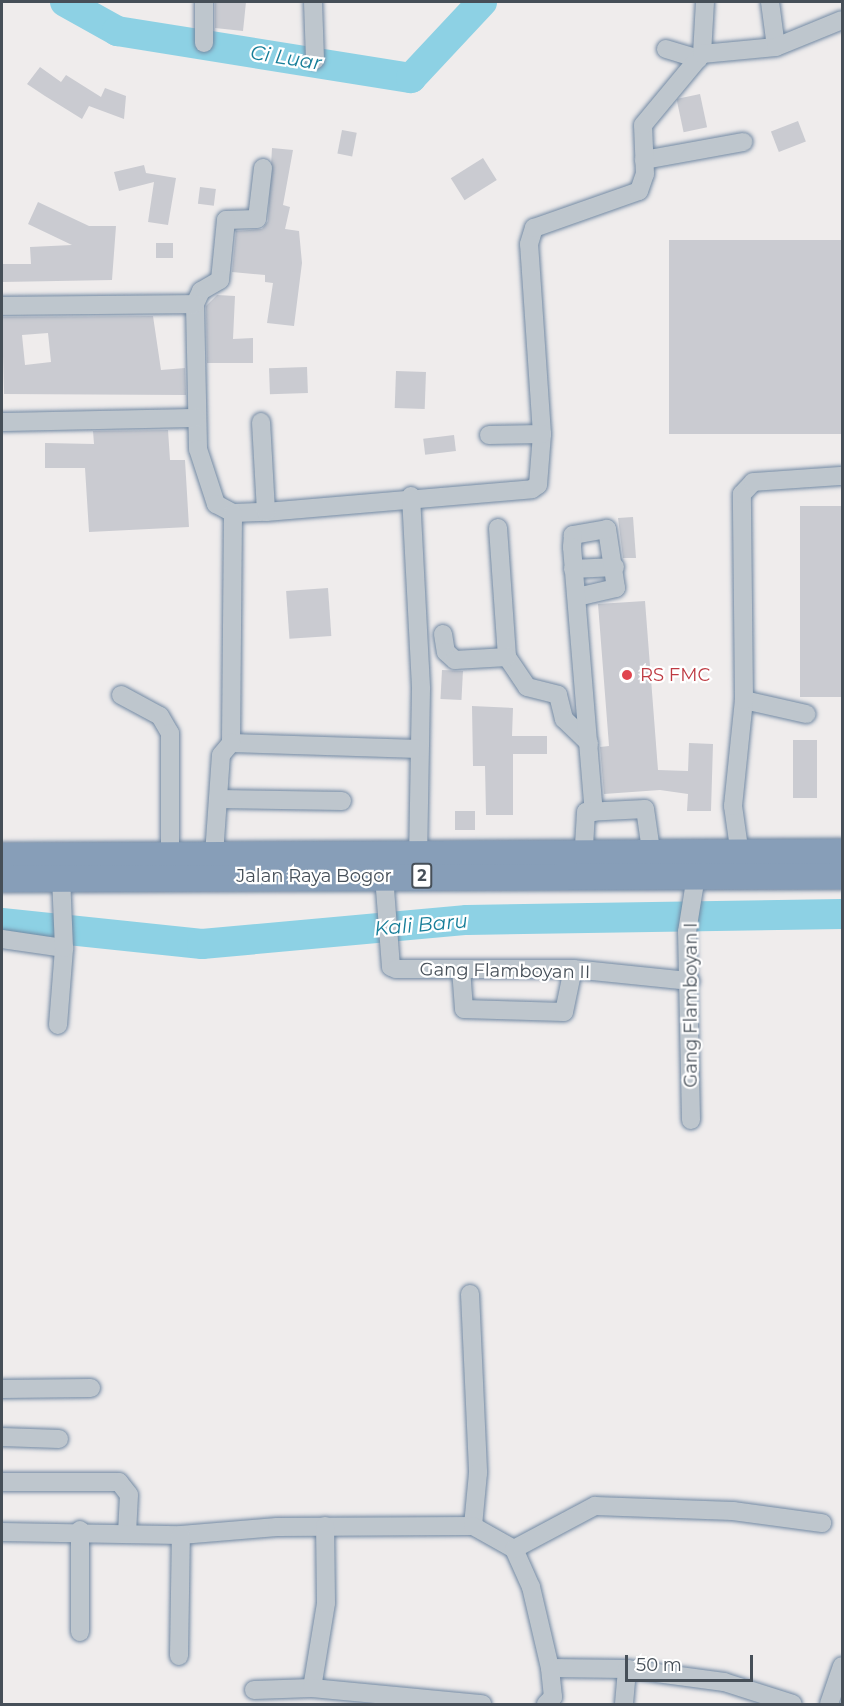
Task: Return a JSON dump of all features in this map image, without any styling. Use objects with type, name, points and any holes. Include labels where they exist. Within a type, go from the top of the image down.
[{"type":"highway","name":"Jalan Raya Bogor","points":[[2,879],[62,885],[385,886],[583,865],[651,850],[843,852]]},
{"type":"highway","name":"Jalan Raya Bogor","points":[[2,856],[418,854],[583,865],[695,883],[740,878],[843,876]]},
{"type":"street","points":[[204,2],[204,43]]},
{"type":"street","points":[[313,2],[315,60]]},
{"type":"street","points":[[263,168],[257,219],[226,220],[220,280],[201,291],[195,304],[196,418],[207,489],[216,504],[233,513],[266,512],[411,496],[532,489],[538,485],[543,434],[531,233],[549,219],[631,197],[644,182],[643,125],[700,57],[705,2]]},
{"type":"street","points":[[770,2],[776,46]]},
{"type":"street","points":[[666,50],[700,57],[776,46],[842,20]]},
{"type":"street","points":[[644,160],[743,142]]},
{"type":"street","points":[[2,306],[195,304]]},
{"type":"street","points":[[2,422],[196,418]]},
{"type":"street","points":[[261,422],[266,512]]},
{"type":"street","points":[[489,435],[543,434]]},
{"type":"street","points":[[740,878],[741,852],[733,806],[744,700],[742,494],[762,480],[843,476]]},
{"type":"street","points":[[411,496],[419,749],[418,854]]},
{"type":"street","points":[[214,855],[221,755],[231,743],[233,513]]},
{"type":"street","points":[[498,528],[507,657],[527,687],[558,695],[564,719],[589,743]]},
{"type":"street","points":[[577,597],[615,588],[611,534],[601,528],[573,535],[573,569],[594,812]]},
{"type":"street","points":[[573,569],[615,567]]},
{"type":"street","points":[[443,634],[446,652],[456,660],[507,657]]},
{"type":"street","points":[[121,695],[160,716],[170,733],[170,855]]},
{"type":"street","points":[[744,700],[806,714]]},
{"type":"street","points":[[231,743],[419,749]]},
{"type":"street","points":[[219,799],[342,801]]},
{"type":"street","points":[[583,865],[582,816],[594,812],[645,809],[651,850]]},
{"type":"street","name":"Gang Flamboyan I","points":[[691,1120],[690,981],[687,932],[695,883]]},
{"type":"street","points":[[58,1024],[64,943],[62,885]]},
{"type":"street","name":"Gang Flamboyan II","points":[[385,886],[391,940],[391,967],[396,969],[573,969],[690,981]]},
{"type":"street","points":[[2,939],[64,943]]},
{"type":"street","points":[[461,969],[464,1009],[564,1012],[573,969]]},
{"type":"street","points":[[470,1294],[478,1473],[473,1526]]},
{"type":"street","points":[[2,1389],[91,1388]]},
{"type":"street","points":[[2,1437],[58,1439]]},
{"type":"street","points":[[2,1482],[118,1482],[129,1495],[127,1530]]},
{"type":"street","points":[[514,1549],[595,1506],[733,1511],[822,1522]]},
{"type":"street","points":[[312,1688],[326,1603],[325,1526]]},
{"type":"street","points":[[2,1532],[127,1530],[181,1535],[325,1526],[473,1526],[514,1549],[531,1587],[550,1668],[553,1697],[546,1704]]},
{"type":"street","points":[[80,1632],[81,1530]]},
{"type":"street","points":[[179,1656],[181,1535]]},
{"type":"street","points":[[829,1704],[843,1666]]},
{"type":"street","points":[[550,1668],[627,1669],[724,1682],[792,1704]]},
{"type":"street","points":[[624,1704],[627,1669]]},
{"type":"street","points":[[254,1689],[312,1688],[367,1699],[482,1704]]},
{"type":"building","points":[[215,2],[246,2],[243,31],[215,28]]},
{"type":"building","points":[[40,67],[61,82],[66,75],[101,97],[105,88],[126,96],[124,119],[89,106],[82,119],[27,84]]},
{"type":"building","points":[[700,94],[707,127],[684,132],[677,99]]},
{"type":"building","points":[[798,121],[806,142],[779,152],[771,131]]},
{"type":"building","points":[[342,130],[357,133],[352,156],[337,154]]},
{"type":"building","points":[[272,148],[293,150],[283,205],[290,207],[285,229],[299,231],[302,263],[294,326],[267,323],[273,283],[265,282],[265,275],[232,272],[236,231],[262,229],[268,221]]},
{"type":"building","points":[[483,158],[497,180],[465,200],[451,178]]},
{"type":"building","points":[[144,165],[146,173],[176,178],[168,225],[148,222],[154,182],[119,191],[114,172]]},
{"type":"building","points":[[200,187],[216,189],[214,206],[198,204]]},
{"type":"building","points":[[38,202],[89,226],[116,226],[112,280],[2,282],[2,264],[31,264],[30,247],[72,245],[28,224]]},
{"type":"building","points":[[669,240],[842,240],[842,434],[669,434]]},
{"type":"building","points":[[156,243],[173,243],[173,258],[156,258]]},
{"type":"building","points":[[217,295],[235,296],[233,339],[253,338],[253,363],[207,363],[206,306]]},
{"type":"building","points":[[153,316],[161,370],[185,368],[186,395],[4,394],[2,317]],"holes":[[[48,333],[51,362],[25,365],[22,335]]]},
{"type":"building","points":[[307,367],[308,393],[270,394],[269,368]]},
{"type":"building","points":[[396,371],[426,372],[425,409],[395,408]]},
{"type":"building","points":[[168,430],[170,460],[185,460],[189,527],[89,532],[85,468],[45,468],[45,443],[94,444],[93,431]]},
{"type":"building","points":[[454,435],[456,451],[425,455],[423,439]]},
{"type":"building","points":[[800,506],[842,506],[842,697],[800,697]]},
{"type":"building","points":[[633,517],[636,558],[623,558],[618,518]]},
{"type":"building","points":[[328,588],[331,636],[289,639],[286,591]]},
{"type":"building","name":"RS FMC","points":[[645,601],[658,770],[688,771],[689,743],[713,744],[711,811],[687,811],[688,794],[660,790],[604,794],[600,747],[609,746],[598,604]]},
{"type":"building","points":[[442,670],[463,671],[461,700],[440,699]]},
{"type":"building","points":[[472,706],[513,708],[512,736],[547,736],[547,754],[513,754],[513,815],[486,815],[485,766],[473,766]]},
{"type":"building","points":[[793,740],[817,740],[817,798],[793,798]]},
{"type":"building","points":[[455,811],[475,811],[475,830],[455,830]]},
{"type":"waterway","name":"Ci Luar","points":[[65,2],[117,31],[411,78],[482,2]]},
{"type":"waterway","name":"Kali Baru","points":[[2,923],[202,944],[467,920],[842,914]]},
{"type":"place","name":"RS FMC","points":[[627,675]]}]
